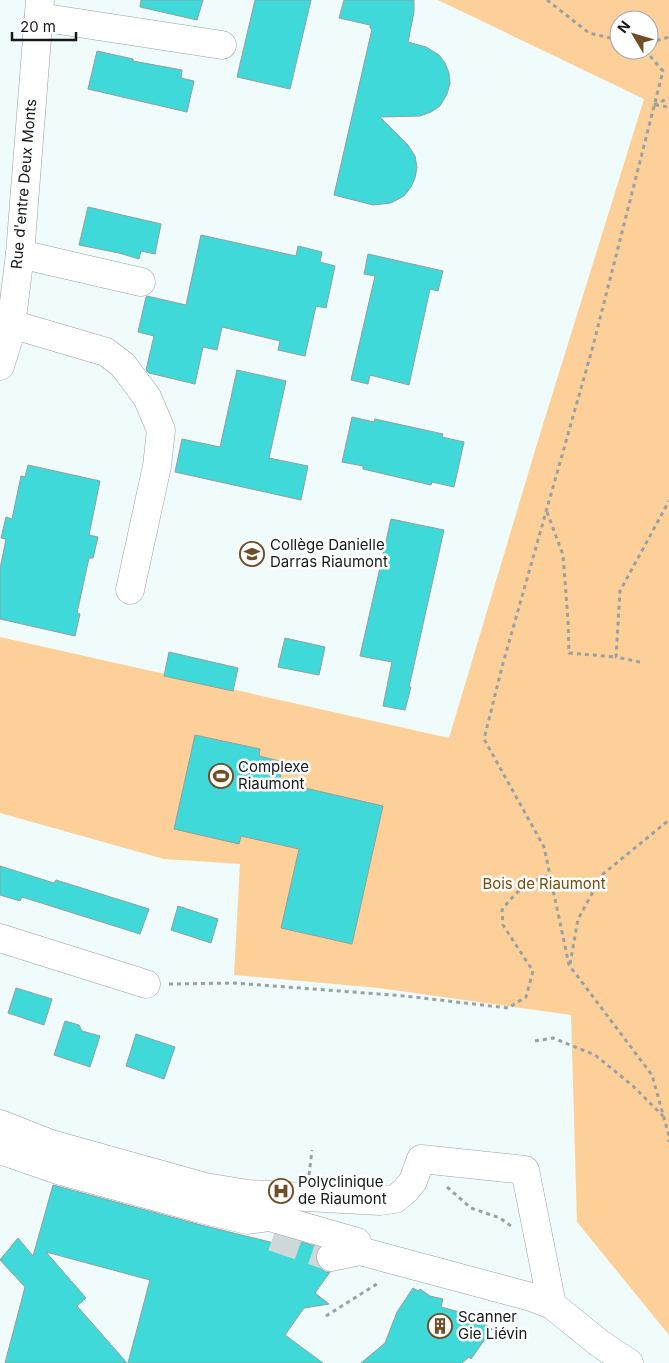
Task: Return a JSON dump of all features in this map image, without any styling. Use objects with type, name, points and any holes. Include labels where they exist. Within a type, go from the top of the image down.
[{"type":"street","points":[[40,9],[222,45]]},
{"type":"street","name":"Rue d'entre Deux Monts","points":[[0,366],[10,334],[20,254],[35,46],[40,9]]},
{"type":"street","points":[[20,254],[141,282]]},
{"type":"street","points":[[11,324],[106,352],[123,365],[147,397],[161,430],[157,466],[130,590]]},
{"type":"street","points":[[0,938],[146,984]]},
{"type":"street","points":[[0,1124],[50,1144],[205,1187],[248,1194],[380,1201],[395,1199],[413,1181],[421,1159],[524,1170],[552,1305]]},
{"type":"street","points":[[0,1150],[71,1174],[201,1209],[248,1220],[270,1217],[357,1242],[360,1251]]},
{"type":"street","points":[[248,1220],[262,1232],[273,1237]]},
{"type":"street","points":[[331,1257],[360,1251],[531,1297],[552,1305],[599,1343],[629,1363]]},
{"type":"path","points":[[548,0],[589,33],[609,38]]},
{"type":"path","points":[[654,60],[663,71],[593,346],[502,667],[484,739],[544,847],[569,965],[652,1075],[669,1142]]},
{"type":"path","points":[[654,105],[669,98]]},
{"type":"path","points":[[654,105],[669,106]]},
{"type":"path","points":[[616,657],[620,591],[669,501]]},
{"type":"path","points":[[546,511],[563,555],[569,653],[616,657],[640,662]]},
{"type":"path","points":[[569,965],[578,919],[604,874],[669,820]]},
{"type":"path","points":[[146,984],[234,983],[405,996],[508,1008],[526,997],[533,971],[503,925],[502,910],[514,894],[535,880],[550,875]]},
{"type":"path","points":[[535,1041],[553,1038],[595,1055],[633,1086],[663,1117]]},
{"type":"path","points":[[444,1185],[466,1205],[500,1218],[541,1250]]},
{"type":"path","points":[[326,1316],[408,1264]]},
{"type":"green space","name":"Bois de Riaumont","points":[[438,0],[669,0],[669,1335],[577,1222],[571,1015],[379,988],[234,975],[240,864],[164,859],[0,813],[0,637],[449,738],[540,434],[644,99]]},
{"type":"building","points":[[141,0],[203,0],[197,20],[140,7]]},
{"type":"building","points":[[255,0],[311,0],[290,89],[237,77]]},
{"type":"building","points":[[344,0],[414,0],[414,12],[408,42],[426,47],[439,55],[449,73],[450,83],[447,94],[440,106],[431,112],[420,116],[380,117],[408,145],[415,156],[417,167],[411,187],[404,196],[391,203],[373,205],[334,195],[372,29],[370,25],[339,18]]},
{"type":"building","points":[[97,51],[133,59],[133,61],[182,70],[181,78],[194,81],[187,112],[88,89]]},
{"type":"building","points":[[88,207],[161,224],[155,254],[141,251],[139,259],[79,245]]},
{"type":"building","points":[[201,235],[296,256],[298,246],[322,252],[320,262],[335,266],[326,308],[316,306],[305,356],[278,350],[280,341],[222,327],[217,350],[203,347],[195,384],[149,373],[146,370],[154,336],[138,332],[146,297],[186,305]]},
{"type":"building","points":[[368,254],[443,271],[438,291],[430,289],[409,385],[370,375],[368,384],[351,380],[375,276],[364,274]]},
{"type":"building","points":[[237,370],[286,381],[269,458],[308,466],[301,500],[175,472],[182,439],[220,447]]},
{"type":"building","points":[[352,417],[374,422],[375,419],[443,434],[442,437],[464,442],[454,487],[432,482],[431,485],[363,469],[363,466],[342,462]]},
{"type":"building","points":[[28,465],[100,481],[89,535],[98,537],[93,558],[89,558],[77,613],[80,614],[75,636],[0,619],[0,569],[6,539],[1,538],[6,517],[12,519],[21,476],[25,477]]},
{"type":"building","points":[[391,519],[444,530],[405,710],[383,706],[392,662],[360,656]]},
{"type":"building","points":[[285,638],[325,647],[319,675],[278,667]]},
{"type":"building","points":[[169,652],[238,668],[233,691],[164,676]]},
{"type":"building","points":[[195,735],[260,749],[259,756],[284,762],[279,782],[383,806],[352,944],[281,928],[299,849],[241,836],[239,844],[174,829]]},
{"type":"building","points":[[0,866],[54,883],[56,880],[149,909],[140,934],[22,897],[20,901],[0,895]]},
{"type":"building","points":[[178,906],[218,919],[211,943],[171,930]]},
{"type":"building","points":[[16,988],[52,999],[44,1025],[8,1013]]},
{"type":"building","points":[[65,1021],[79,1025],[82,1031],[100,1036],[90,1067],[54,1055]]},
{"type":"building","points":[[136,1034],[175,1047],[164,1079],[126,1066]]},
{"type":"building","name":"Polyclinique de Riaumont","points":[[53,1185],[278,1244],[280,1236],[319,1247],[316,1253],[316,1261],[320,1268],[330,1272],[315,1293],[329,1304],[304,1308],[285,1335],[323,1363],[128,1363],[150,1280],[46,1252],[86,1298],[77,1306],[127,1363],[5,1363],[25,1287],[0,1260],[18,1238],[33,1256]]},
{"type":"building","name":"Scanner Gie Liévin","points":[[413,1288],[418,1291],[420,1289],[430,1296],[443,1299],[441,1307],[474,1316],[492,1329],[471,1359],[469,1357],[462,1363],[361,1363],[385,1343],[397,1312]]},
{"type":"tunnel","points":[[273,1237],[331,1257]]},
{"type":"place","name":"Collège Danielle Darras Riaumont","points":[[252,554]]},
{"type":"place","name":"Complexe Riaumont","points":[[221,776]]},
{"type":"place","name":"Polyclinique de Riaumont","points":[[281,1191]]},
{"type":"place","name":"Scanner Gie Liévin","points":[[440,1326]]}]
